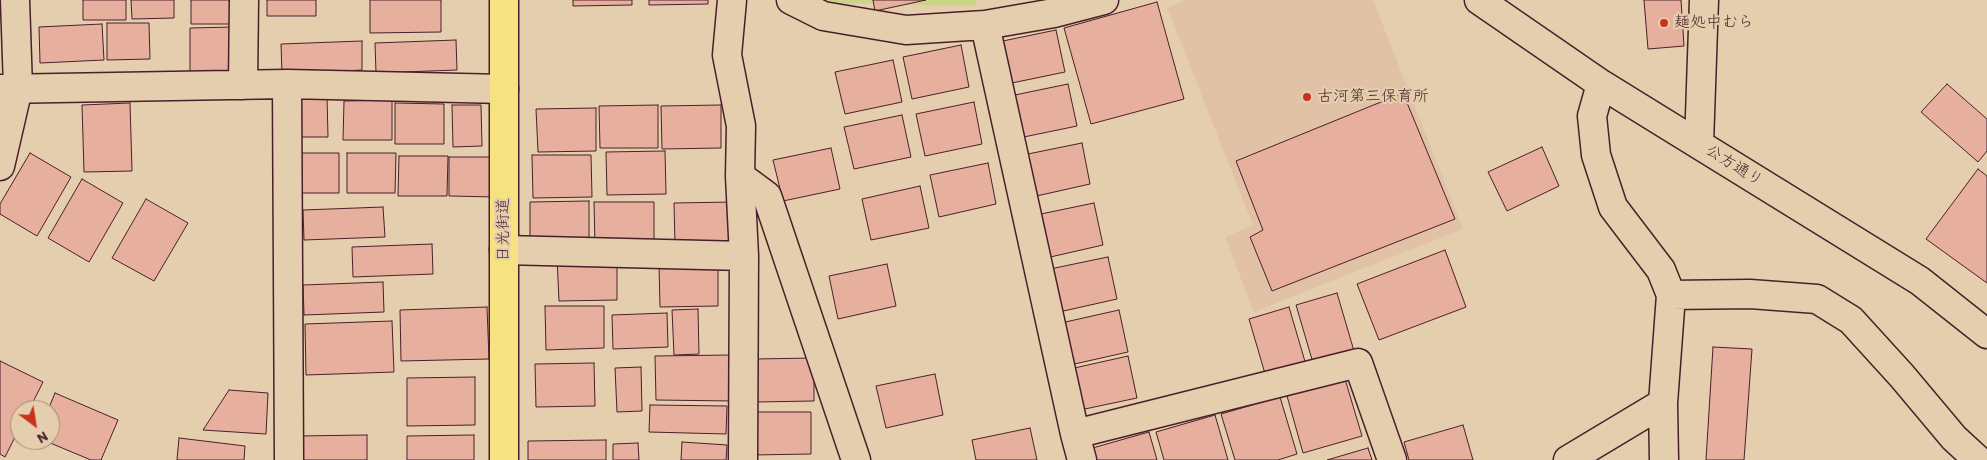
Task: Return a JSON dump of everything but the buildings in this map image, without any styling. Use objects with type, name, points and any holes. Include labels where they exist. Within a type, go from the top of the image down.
[{"type":"main road","name":"日光街道","points":[[504,0],[504,460]]},
{"type":"street","points":[[0,166],[9,89],[15,0]]},
{"type":"street","points":[[243,85],[244,0]]},
{"type":"street","points":[[732,0],[727,55],[741,126],[740,176],[744,256],[743,460]]},
{"type":"street","points":[[791,0],[823,16],[906,30],[984,25],[1054,13],[1104,0]]},
{"type":"street","name":"公方通り","points":[[1479,0],[1601,84],[1920,282],[1987,334]]},
{"type":"street","points":[[1699,144],[1704,0]]},
{"type":"street","points":[[984,25],[1082,460]]},
{"type":"street","points":[[9,89],[287,84],[504,89]]},
{"type":"street","points":[[287,84],[289,460]]},
{"type":"street","points":[[1601,84],[1592,116],[1596,155],[1613,207],[1661,270],[1671,295],[1663,403],[1664,460]]},
{"type":"street","points":[[740,176],[768,196],[856,460]]},
{"type":"street","points":[[504,250],[744,256]]},
{"type":"street","points":[[1671,295],[1750,294],[1817,300],[1850,320],[1902,376],[1954,438],[1978,460]]},
{"type":"street","points":[[1075,434],[1358,363],[1392,460]]},
{"type":"street","points":[[1568,460],[1663,403]]},
{"type":"shaded area","name":"古河第三保育所","points":[[1186,0],[1373,0],[1463,229],[1254,312],[1225,237],[1253,225],[1167,8]]},
{"type":"green space","points":[[820,0],[976,0],[975,6],[826,3]]},
{"type":"place","name":"麺処中むら","points":[[1664,23]]},
{"type":"place","name":"古河第三保育所","points":[[1307,97]]}]
